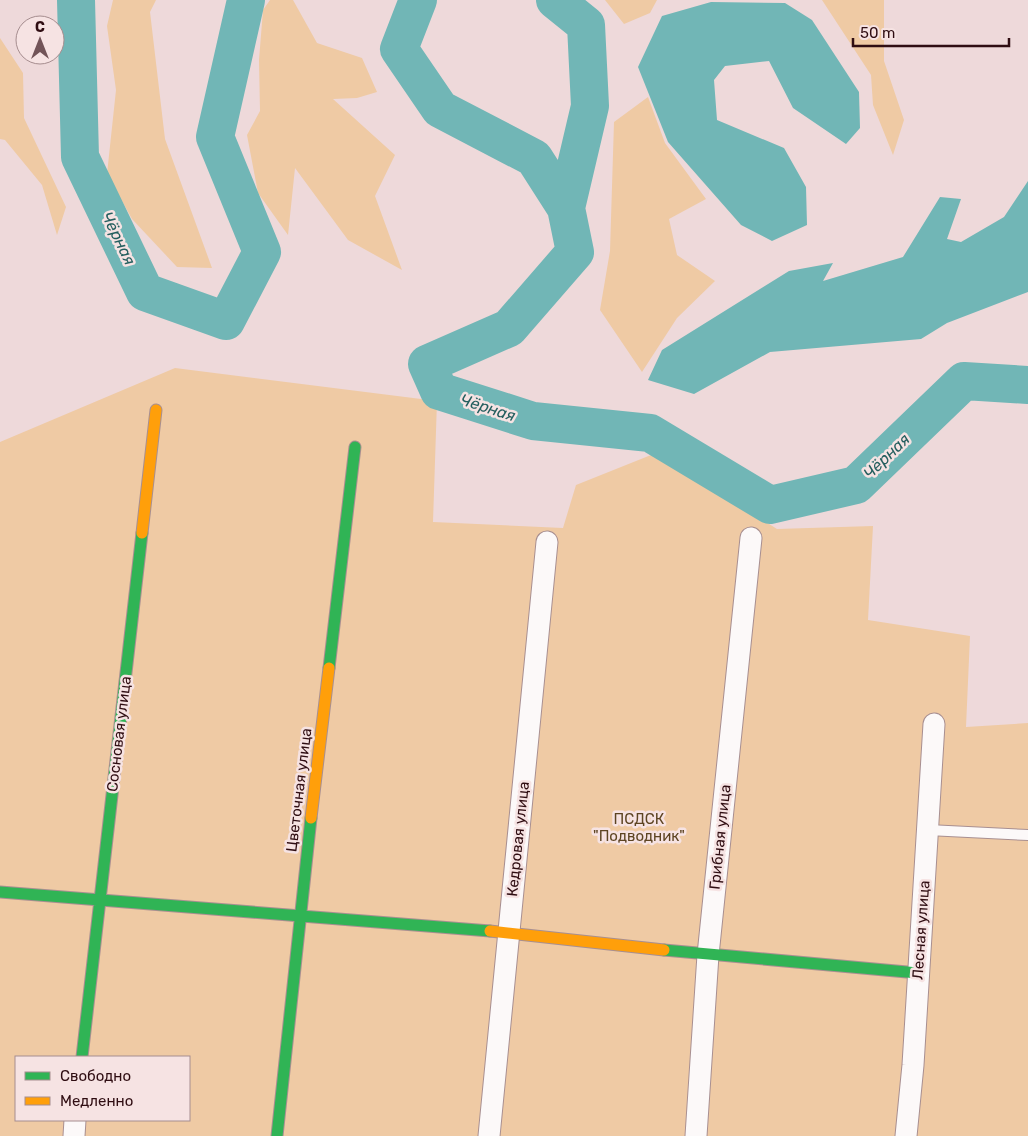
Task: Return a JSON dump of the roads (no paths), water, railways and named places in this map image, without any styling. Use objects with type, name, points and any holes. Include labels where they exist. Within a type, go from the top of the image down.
[{"type":"street","name":"Сосновая улица","points":[[82,1056],[156,410]]},
{"type":"street","name":"Цветочная улица","points":[[277,1136],[299,916],[355,448]]},
{"type":"street","name":"Грибная улица","points":[[696,1136],[708,955],[751,538]]},
{"type":"street","name":"Кедровая улица","points":[[489,1136],[547,542]]},
{"type":"street","name":"Лесная улица","points":[[906,1136],[914,1065],[934,724]]},
{"type":"street","points":[[0,892],[509,933],[708,955],[918,973]]},
{"type":"street","points":[[74,1136],[75,1121]]},
{"type":"lane","points":[[928,830],[1028,834]]},
{"type":"water","points":[[711,2],[785,3],[812,20],[859,92],[860,128],[846,144],[793,108],[769,61],[725,66],[714,80],[717,120],[784,148],[806,187],[807,225],[772,241],[741,225],[668,142],[638,67],[662,16]]},
{"type":"water","points":[[1028,181],[1028,292],[947,323],[921,339],[770,352],[694,394],[648,380],[662,350],[789,271],[833,263],[823,281],[903,257],[940,197],[961,199],[947,239],[961,242],[1004,217]]},
{"type":"waterway","name":"Чёрная","points":[[76,0],[80,157],[145,292],[226,321],[262,252],[215,137],[246,0]]},
{"type":"waterway","name":"Чёрная","points":[[418,0],[399,49],[440,109],[534,158],[566,208],[575,252],[509,328],[427,364],[439,391],[533,421],[650,433],[770,505],[856,485],[964,381],[1028,385]]},
{"type":"waterway","points":[[555,0],[586,25],[590,106],[566,208]]},
{"type":"park label","name":"ПСДСК \"Подводник\"","points":[[639,828]]}]
